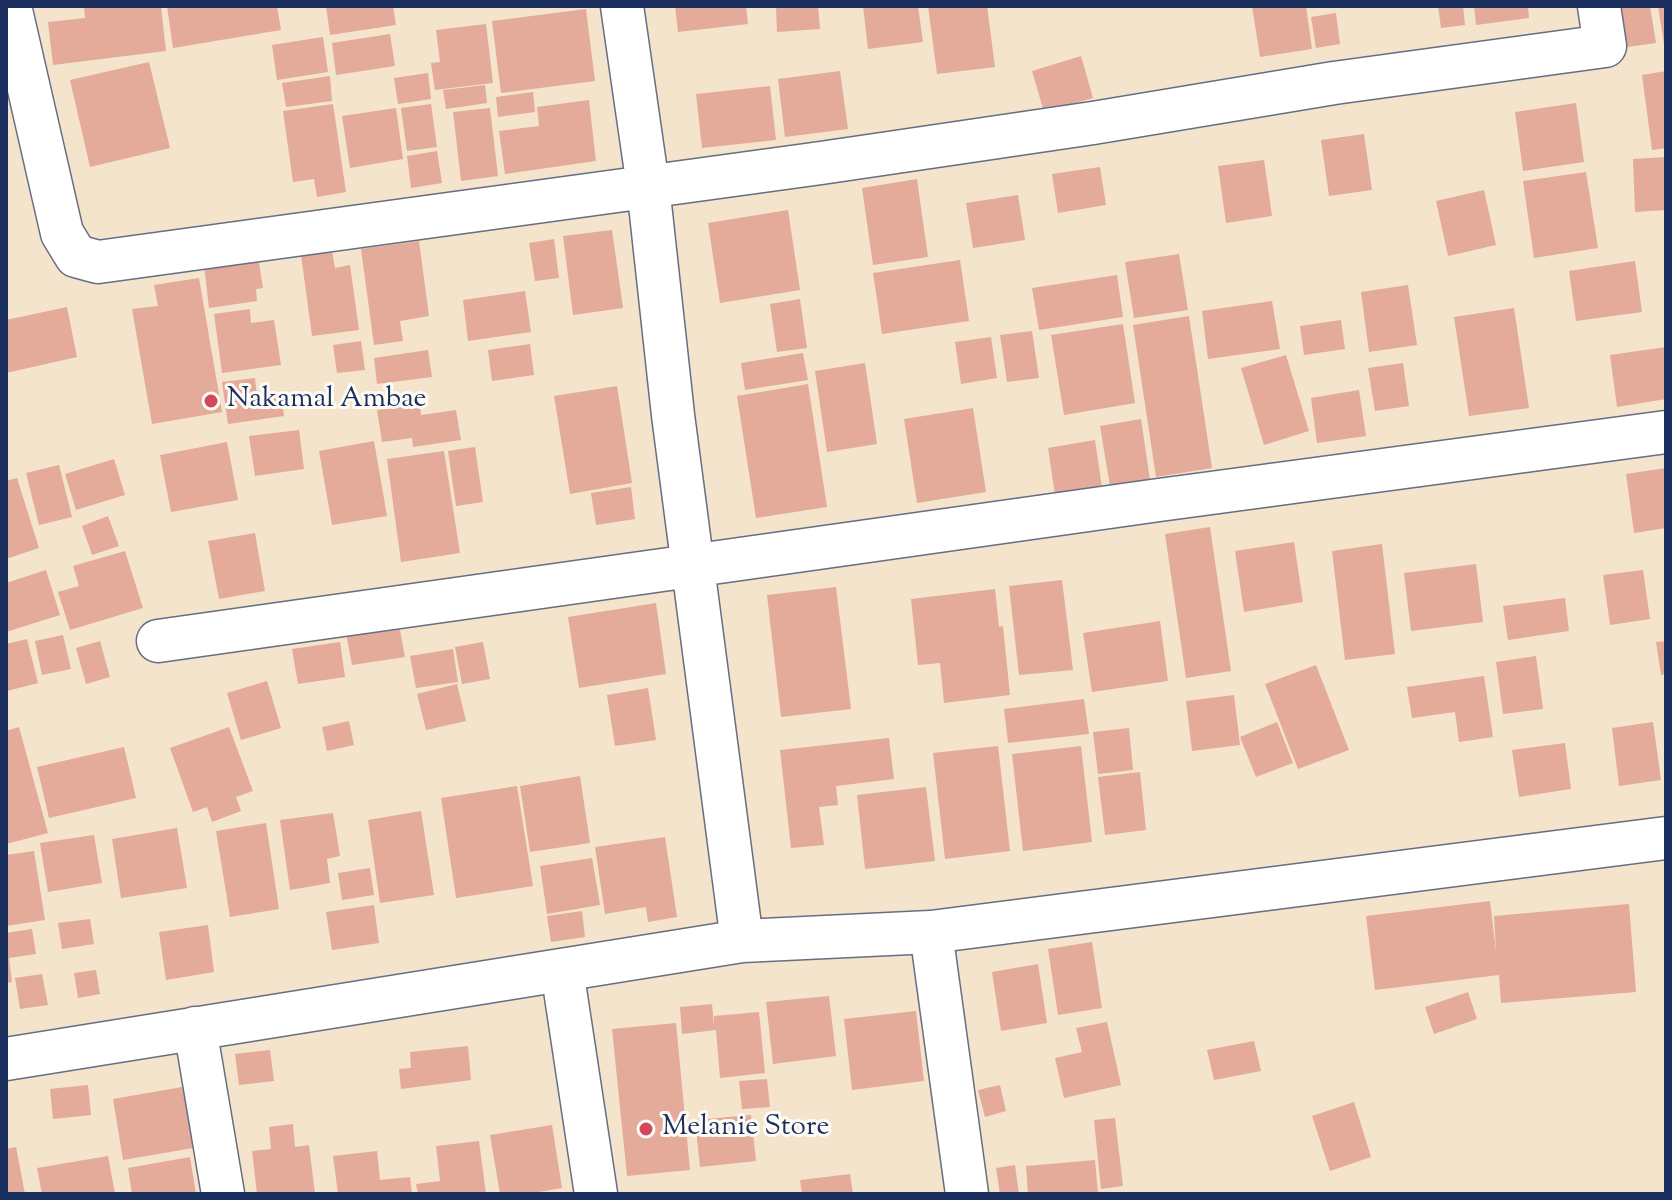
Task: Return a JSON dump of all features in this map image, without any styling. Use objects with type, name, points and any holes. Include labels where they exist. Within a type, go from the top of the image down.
[{"type":"street","points":[[10,6],[62,233],[76,256],[98,262],[1093,123],[1334,83],[1605,46],[1599,6]]},
{"type":"street","points":[[622,6],[648,186],[673,415],[742,941]]},
{"type":"street","points":[[158,641],[1666,432]]},
{"type":"street","points":[[6,1059],[742,941],[931,932],[1666,838]]},
{"type":"street","points":[[931,932],[967,1194]]},
{"type":"street","points":[[562,970],[596,1194]]},
{"type":"street","points":[[195,1028],[223,1194]]},
{"type":"building","points":[[84,6],[161,6],[166,51],[53,65],[48,22],[85,18]]},
{"type":"building","points":[[167,6],[277,6],[281,30],[173,48]]},
{"type":"building","points":[[326,6],[393,6],[396,25],[330,35]]},
{"type":"building","points":[[675,6],[746,6],[748,24],[678,32]]},
{"type":"building","points":[[776,6],[818,6],[820,29],[777,32]]},
{"type":"building","points":[[863,6],[918,6],[923,42],[868,49]]},
{"type":"building","points":[[928,6],[987,6],[995,67],[937,74]]},
{"type":"building","points":[[1252,6],[1306,6],[1312,49],[1260,57]]},
{"type":"building","points":[[1438,6],[1463,6],[1465,25],[1441,28]]},
{"type":"building","points":[[1474,6],[1528,6],[1529,18],[1476,25]]},
{"type":"building","points":[[1614,6],[1650,6],[1656,43],[1620,48]]},
{"type":"building","points":[[1658,6],[1666,6],[1666,44],[1664,44]]},
{"type":"building","points":[[586,9],[595,81],[501,93],[492,21]]},
{"type":"building","points":[[1336,13],[1340,44],[1316,48],[1311,17]]},
{"type":"building","points":[[486,24],[493,83],[435,90],[431,63],[440,62],[436,30]]},
{"type":"building","points":[[390,34],[395,66],[336,75],[332,43]]},
{"type":"building","points":[[323,37],[328,72],[277,80],[272,45]]},
{"type":"building","points":[[1081,56],[1093,98],[1044,112],[1032,71]]},
{"type":"building","points":[[149,62],[170,148],[90,167],[70,80]]},
{"type":"building","points":[[840,71],[848,129],[785,137],[778,79]]},
{"type":"building","points":[[1666,71],[1666,148],[1652,150],[1642,75]]},
{"type":"building","points":[[428,73],[431,99],[398,104],[394,78]]},
{"type":"building","points":[[330,76],[332,101],[286,107],[282,83]]},
{"type":"building","points":[[485,85],[487,103],[446,109],[443,90]]},
{"type":"building","points":[[770,86],[776,140],[702,148],[696,94]]},
{"type":"building","points":[[533,92],[535,112],[498,117],[496,97]]},
{"type":"building","points":[[589,100],[596,161],[505,174],[499,131],[539,126],[537,107]]},
{"type":"building","points":[[1576,103],[1584,162],[1523,171],[1515,112]]},
{"type":"building","points":[[333,104],[346,192],[317,197],[314,179],[293,182],[283,111]]},
{"type":"building","points":[[431,104],[437,147],[407,151],[401,108]]},
{"type":"building","points":[[396,108],[403,159],[350,168],[342,116]]},
{"type":"building","points":[[490,108],[498,176],[461,181],[453,112]]},
{"type":"building","points":[[1364,134],[1372,190],[1329,196],[1321,140]]},
{"type":"building","points":[[437,151],[442,183],[411,188],[407,156]]},
{"type":"building","points":[[1666,157],[1666,210],[1635,212],[1633,159]]},
{"type":"building","points":[[1264,160],[1272,216],[1226,223],[1218,166]]},
{"type":"building","points":[[1100,167],[1106,205],[1058,213],[1052,174]]},
{"type":"building","points":[[1586,172],[1598,248],[1534,258],[1523,181]]},
{"type":"building","points":[[917,179],[928,257],[873,265],[862,188]]},
{"type":"building","points":[[1484,190],[1496,245],[1448,256],[1436,201]]},
{"type":"building","points":[[1018,195],[1025,240],[973,248],[966,203]]},
{"type":"building","points":[[788,210],[800,290],[720,303],[708,223]]},
{"type":"building","points":[[612,230],[623,308],[573,315],[563,236]]},
{"type":"building","points":[[554,239],[559,278],[535,281],[529,243]]},
{"type":"building","points":[[419,241],[429,316],[400,321],[403,341],[374,345],[361,249]]},
{"type":"building","points":[[332,251],[335,268],[350,265],[359,330],[312,336],[301,255]]},
{"type":"building","points":[[1179,254],[1188,310],[1134,318],[1125,262]]},
{"type":"building","points":[[258,257],[263,288],[256,289],[257,301],[209,308],[204,265]]},
{"type":"building","points":[[960,260],[969,321],[882,334],[873,273]]},
{"type":"building","points":[[1635,261],[1642,312],[1576,321],[1569,271]]},
{"type":"building","points":[[1117,275],[1123,317],[1039,330],[1032,288]]},
{"type":"building","points":[[199,278],[222,412],[152,424],[132,309],[158,306],[154,285]]},
{"type":"building","points":[[1408,285],[1417,345],[1369,352],[1361,292]]},
{"type":"building","points":[[525,291],[531,332],[468,341],[463,300]]},
{"type":"building","points":[[800,299],[807,348],[777,352],[770,304]]},
{"type":"building","points":[[1272,301],[1280,349],[1208,359],[1202,311]]},
{"type":"building","points":[[67,307],[77,357],[6,373],[6,320]]},
{"type":"building","points":[[1514,308],[1529,408],[1469,416],[1454,317]]},
{"type":"building","points":[[250,309],[251,323],[274,320],[281,365],[222,373],[214,314]]},
{"type":"building","points":[[1189,316],[1212,468],[1156,477],[1133,325]]},
{"type":"building","points":[[1341,320],[1345,349],[1304,355],[1300,326]]},
{"type":"building","points":[[1123,324],[1135,403],[1064,415],[1051,335]]},
{"type":"building","points":[[1032,331],[1039,378],[1007,382],[1000,335]]},
{"type":"building","points":[[991,337],[997,378],[961,384],[955,342]]},
{"type":"building","points":[[361,341],[365,370],[337,373],[333,345]]},
{"type":"building","points":[[530,344],[534,375],[492,381],[488,350]]},
{"type":"building","points":[[1666,347],[1666,399],[1617,407],[1610,355]]},
{"type":"building","points":[[428,350],[432,377],[377,384],[374,358]]},
{"type":"building","points":[[803,353],[808,380],[745,390],[741,363]]},
{"type":"building","points":[[1286,355],[1309,431],[1264,445],[1241,368]]},
{"type":"building","points":[[865,363],[877,444],[827,452],[815,371]]},
{"type":"building","points":[[1403,363],[1409,406],[1375,411],[1368,368]]},
{"type":"building","points":[[255,378],[257,397],[281,393],[284,416],[228,424],[222,382]]},
{"type":"building","points":[[808,384],[827,507],[756,518],[737,396]]},
{"type":"building","points":[[617,386],[632,483],[570,494],[554,396]]},
{"type":"building","points":[[1359,390],[1366,436],[1317,443],[1311,398]]},
{"type":"building","points":[[420,405],[421,415],[456,410],[461,440],[413,447],[412,438],[382,442],[377,410]]},
{"type":"building","points":[[973,408],[986,492],[917,503],[904,419]]},
{"type":"building","points":[[1141,419],[1150,480],[1110,486],[1100,426]]},
{"type":"building","points":[[299,430],[304,469],[255,476],[249,436]]},
{"type":"building","points":[[1095,440],[1102,488],[1055,495],[1048,448]]},
{"type":"building","points":[[374,441],[387,516],[332,525],[319,451]]},
{"type":"building","points":[[227,442],[238,500],[171,512],[160,455]]},
{"type":"building","points":[[475,447],[483,502],[456,506],[448,451]]},
{"type":"building","points":[[444,451],[460,553],[401,562],[387,459]]},
{"type":"building","points":[[114,459],[125,495],[76,510],[65,474]]},
{"type":"building","points":[[59,465],[72,517],[39,525],[26,473]]},
{"type":"building","points":[[1666,468],[1666,528],[1634,533],[1626,474]]},
{"type":"building","points":[[17,478],[39,548],[6,559],[6,481]]},
{"type":"building","points":[[631,487],[635,519],[596,525],[591,493]]},
{"type":"building","points":[[108,516],[119,546],[92,555],[82,526]]},
{"type":"building","points":[[1210,527],[1231,671],[1186,678],[1165,534]]},
{"type":"building","points":[[255,533],[265,591],[219,599],[208,541]]},
{"type":"building","points":[[1294,542],[1303,602],[1244,612],[1235,551]]},
{"type":"building","points":[[1382,544],[1395,654],[1345,660],[1332,551]]},
{"type":"building","points":[[125,551],[143,608],[70,630],[58,592],[79,586],[73,566]]},
{"type":"building","points":[[1476,564],[1483,622],[1411,631],[1404,573]]},
{"type":"building","points":[[46,570],[60,615],[6,632],[6,583]]},
{"type":"building","points":[[1643,570],[1650,619],[1610,625],[1603,575]]},
{"type":"building","points":[[1062,580],[1073,670],[1019,675],[1009,586]]},
{"type":"building","points":[[836,587],[851,709],[781,717],[767,595]]},
{"type":"building","points":[[995,589],[999,627],[1003,626],[1010,695],[944,703],[940,663],[918,665],[911,599]]},
{"type":"building","points":[[1565,598],[1569,631],[1508,640],[1503,606]]},
{"type":"building","points":[[656,603],[666,674],[579,688],[568,617]]},
{"type":"building","points":[[1160,621],[1168,681],[1092,692],[1083,633]]},
{"type":"building","points":[[399,625],[405,657],[352,665],[346,633]]},
{"type":"building","points":[[63,635],[71,669],[42,675],[35,641]]},
{"type":"building","points":[[27,639],[38,683],[7,691],[6,644]]},
{"type":"building","points":[[100,641],[110,677],[86,684],[76,648]]},
{"type":"building","points":[[1666,641],[1666,674],[1661,675],[1656,642]]},
{"type":"building","points":[[340,642],[345,677],[298,684],[292,649]]},
{"type":"building","points":[[483,642],[490,679],[462,684],[455,647]]},
{"type":"building","points":[[453,649],[458,682],[416,688],[410,656]]},
{"type":"building","points":[[1536,656],[1543,709],[1503,714],[1496,662]]},
{"type":"building","points":[[1316,665],[1349,750],[1298,769],[1265,684]]},
{"type":"building","points":[[1484,676],[1493,737],[1459,742],[1455,712],[1412,718],[1407,687]]},
{"type":"building","points":[[267,681],[281,728],[241,740],[227,693]]},
{"type":"building","points":[[457,684],[466,721],[426,730],[417,694]]},
{"type":"building","points":[[648,688],[656,740],[615,746],[607,695]]},
{"type":"building","points":[[1234,695],[1240,745],[1192,751],[1186,701]]},
{"type":"building","points":[[1084,699],[1089,734],[1008,743],[1004,709]]},
{"type":"building","points":[[349,721],[354,745],[327,751],[322,727]]},
{"type":"building","points":[[1277,722],[1293,763],[1256,777],[1240,737]]},
{"type":"building","points":[[1653,722],[1661,780],[1619,786],[1612,728]]},
{"type":"building","points":[[19,727],[48,833],[6,844],[6,731]]},
{"type":"building","points":[[229,727],[253,791],[236,797],[241,811],[212,822],[207,807],[193,812],[170,748]]},
{"type":"building","points":[[1129,728],[1133,770],[1098,774],[1093,732]]},
{"type":"building","points":[[889,738],[894,779],[836,786],[838,805],[819,807],[824,845],[791,848],[780,750]]},
{"type":"building","points":[[1565,743],[1571,789],[1519,797],[1512,750]]},
{"type":"building","points":[[998,746],[1010,851],[945,859],[933,753]]},
{"type":"building","points":[[1081,746],[1092,842],[1023,851],[1012,754]]},
{"type":"building","points":[[124,747],[136,798],[49,818],[37,767]]},
{"type":"building","points":[[1140,772],[1146,830],[1105,835],[1098,777]]},
{"type":"building","points":[[580,776],[590,843],[530,852],[520,786]]},
{"type":"building","points":[[517,786],[533,886],[456,898],[441,798]]},
{"type":"building","points":[[926,787],[935,861],[865,869],[857,795]]},
{"type":"building","points":[[421,811],[434,895],[380,903],[368,820]]},
{"type":"building","points":[[333,813],[340,856],[327,859],[330,883],[290,890],[280,820]]},
{"type":"building","points":[[266,823],[279,909],[230,917],[216,831]]},
{"type":"building","points":[[177,828],[187,888],[121,898],[112,839]]},
{"type":"building","points":[[94,835],[102,883],[48,892],[40,843]]},
{"type":"building","points":[[665,837],[677,917],[648,922],[646,907],[605,914],[595,847]]},
{"type":"building","points":[[34,851],[45,920],[6,926],[6,855]]},
{"type":"building","points":[[592,858],[600,905],[547,914],[540,866]]},
{"type":"building","points":[[370,868],[374,895],[342,900],[338,873]]},
{"type":"building","points":[[1490,901],[1496,952],[1494,916],[1629,904],[1636,992],[1501,1003],[1499,975],[1375,990],[1366,916]]},
{"type":"building","points":[[374,905],[379,943],[332,950],[326,912]]},
{"type":"building","points":[[582,911],[585,937],[551,942],[547,916]]},
{"type":"building","points":[[90,919],[94,944],[62,949],[58,923]]},
{"type":"building","points":[[208,925],[214,972],[166,980],[159,932]]},
{"type":"building","points":[[32,929],[36,954],[9,958],[12,982],[6,983],[6,933]]},
{"type":"building","points":[[1092,942],[1102,1008],[1058,1015],[1048,949]]},
{"type":"building","points":[[1038,964],[1047,1023],[1001,1031],[992,972]]},
{"type":"building","points":[[96,970],[100,994],[78,998],[74,973]]},
{"type":"building","points":[[42,974],[48,1005],[20,1009],[15,978]]},
{"type":"building","points":[[1468,992],[1477,1019],[1434,1034],[1425,1007]]},
{"type":"building","points":[[829,996],[836,1056],[773,1064],[766,1002]]},
{"type":"building","points":[[712,1004],[714,1026],[714,1016],[759,1012],[765,1073],[720,1078],[716,1030],[682,1034],[680,1007]]},
{"type":"building","points":[[916,1011],[924,1081],[852,1090],[844,1019]]},
{"type":"building","points":[[1107,1022],[1121,1085],[1064,1098],[1055,1058],[1082,1052],[1076,1028]]},
{"type":"building","points":[[676,1023],[690,1170],[627,1176],[612,1029]]},
{"type":"building","points":[[1254,1041],[1261,1071],[1214,1080],[1207,1050]]},
{"type":"building","points":[[468,1046],[471,1080],[401,1089],[399,1069],[411,1068],[410,1052]]},
{"type":"building","points":[[270,1050],[274,1081],[239,1085],[235,1054]]},
{"type":"building","points":[[767,1079],[770,1107],[742,1109],[739,1081]]},
{"type":"building","points":[[88,1085],[91,1115],[53,1119],[50,1089]]},
{"type":"building","points":[[1000,1085],[1006,1111],[985,1117],[978,1090]]},
{"type":"building","points":[[188,1086],[199,1147],[123,1160],[113,1099]]},
{"type":"building","points":[[1354,1102],[1371,1157],[1330,1171],[1312,1116]]},
{"type":"building","points":[[751,1115],[756,1161],[700,1167],[695,1120]]},
{"type":"building","points":[[1115,1118],[1123,1186],[1101,1189],[1094,1120]]},
{"type":"building","points":[[293,1124],[295,1147],[309,1145],[315,1194],[257,1194],[252,1151],[271,1149],[269,1127]]},
{"type":"building","points":[[552,1125],[562,1188],[527,1194],[500,1194],[490,1135]]},
{"type":"building","points":[[479,1141],[486,1194],[418,1194],[416,1184],[440,1181],[436,1146]]},
{"type":"building","points":[[16,1147],[25,1194],[6,1194],[6,1149]]},
{"type":"building","points":[[377,1151],[380,1180],[410,1177],[412,1194],[338,1194],[333,1156]]},
{"type":"building","points":[[108,1156],[115,1194],[42,1194],[37,1168]]},
{"type":"building","points":[[190,1157],[196,1194],[132,1194],[128,1168]]},
{"type":"building","points":[[1095,1160],[1098,1194],[1028,1194],[1026,1166]]},
{"type":"building","points":[[1015,1165],[1019,1194],[1000,1194],[996,1168]]},
{"type":"building","points":[[850,1174],[853,1194],[802,1194],[800,1180]]},
{"type":"place","name":"Nakamal Ambae","points":[[211,401]]},
{"type":"place","name":"Melanie Store","points":[[646,1129]]}]
